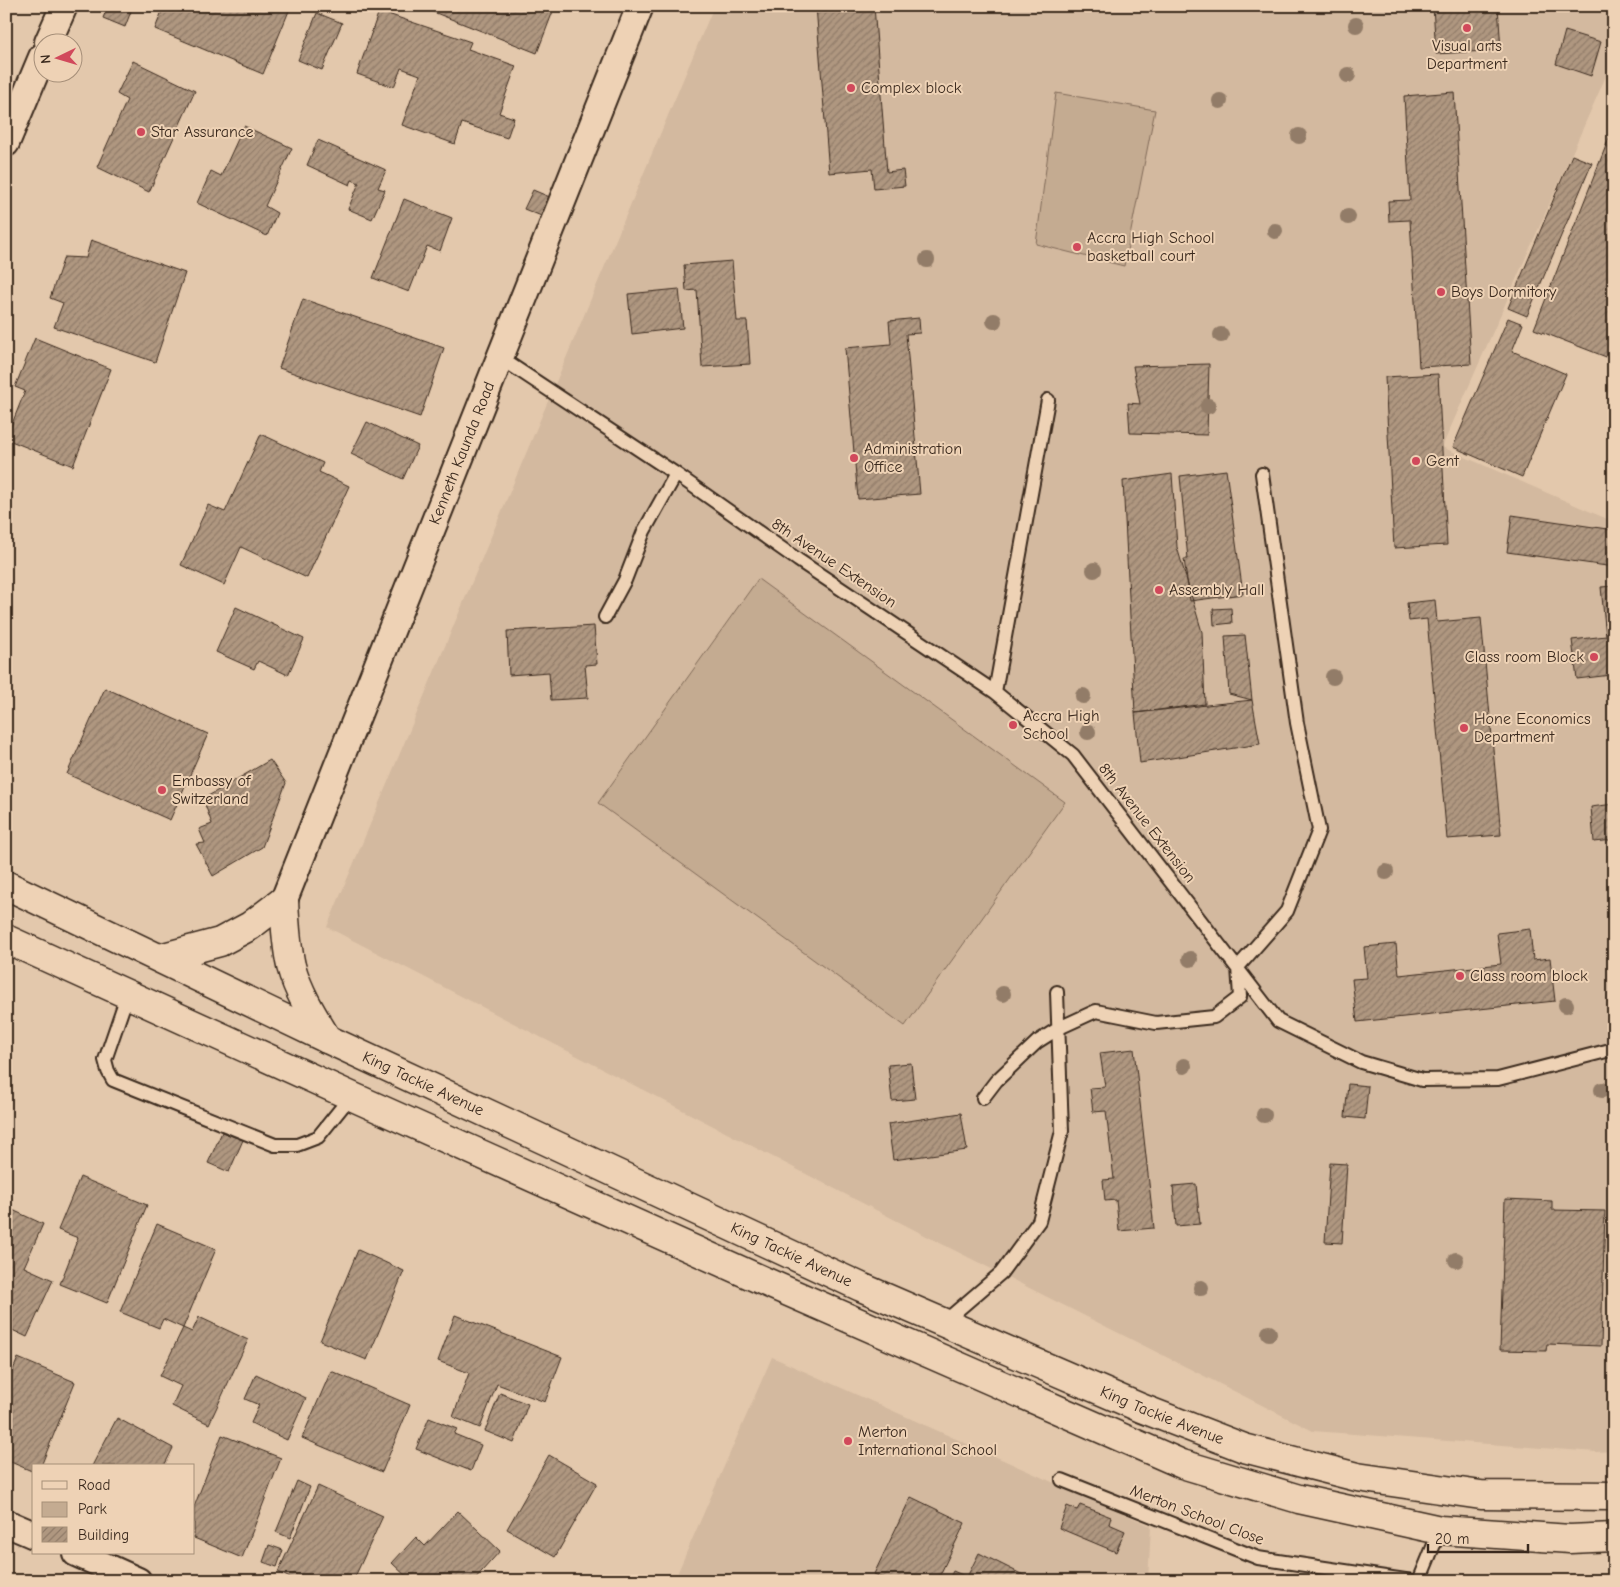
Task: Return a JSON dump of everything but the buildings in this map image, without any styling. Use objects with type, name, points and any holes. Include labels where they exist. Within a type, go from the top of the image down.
[{"type":"main road","name":"King Tackie Avenue","points":[[6,885],[328,1039],[861,1287],[1141,1408],[1244,1448],[1357,1477],[1482,1495],[1614,1496]]},
{"type":"main road","points":[[160,958],[220,942],[250,926],[284,900]]},
{"type":"main road","points":[[284,900],[291,966],[306,1004],[328,1039]]},
{"type":"main road","name":"King Tackie Avenue","points":[[6,939],[775,1286],[1182,1464],[1298,1499],[1440,1530],[1570,1539],[1614,1537]]},
{"type":"street","points":[[52,32],[64,6]]},
{"type":"street","name":"Kenneth Kaunda Road","points":[[284,900],[640,6]]},
{"type":"street","points":[[6,143],[32,81]]},
{"type":"street","points":[[6,1523],[32,1534]]},
{"type":"street","points":[[78,1554],[138,1581]]},
{"type":"lane","name":"8th Avenue Extension","points":[[499,357],[676,474],[806,565],[996,692],[1073,755],[1278,1021],[1361,1062],[1422,1080],[1498,1079],[1614,1049]]},
{"type":"lane","points":[[996,692],[1048,400]]},
{"type":"lane","points":[[605,617],[625,580],[644,531],[676,474]]},
{"type":"lane","points":[[983,1098],[996,1081],[1037,1042],[1058,1028],[1096,1011],[1156,1024],[1214,1017],[1240,997],[1238,967],[1287,911],[1319,830],[1298,724],[1262,474]]},
{"type":"lane","points":[[944,1322],[1000,1273],[1039,1221],[1062,1131],[1057,992]]},
{"type":"lane","points":[[128,993],[105,1060],[108,1072],[113,1080],[276,1145],[297,1145],[318,1137],[351,1096]]},
{"type":"lane","name":"Merton School Close","points":[[1062,1480],[1258,1558],[1412,1581]]},
{"type":"lane","points":[[1419,1581],[1440,1530]]},
{"type":"shaded area","name":"Accra High School","points":[[714,6],[1614,6],[1614,58],[1442,447],[1614,522],[1614,1451],[1596,1452],[1313,1431],[940,1243],[327,927]]},
{"type":"shaded area","name":"Merton International School","points":[[772,1357],[1151,1526],[1148,1581],[674,1581]]},
{"type":"green space","points":[[1056,93],[1155,110],[1124,266],[1036,244]]},
{"type":"green space","points":[[758,579],[1065,802],[905,1026],[598,803]]},
{"type":"place","name":"Visual arts Department","points":[[1467,28]]},
{"type":"place","name":"Complex block","points":[[851,88]]},
{"type":"place","name":"Star Assurance","points":[[141,132]]},
{"type":"place","name":"Accra High School basketball court","points":[[1077,247]]},
{"type":"place","name":"Boys Dormitory","points":[[1441,292]]},
{"type":"place","name":"Administration Office","points":[[854,458]]},
{"type":"place","name":"Gent","points":[[1416,461]]},
{"type":"place","name":"Assembly Hall","points":[[1159,590]]},
{"type":"place","name":"Class room Block","points":[[1594,657]]},
{"type":"place","name":"Accra High School","points":[[1013,725]]},
{"type":"place","name":"Hone Economics Department","points":[[1464,728]]},
{"type":"place","name":"Embassy of Switzerland","points":[[162,790]]},
{"type":"place","name":"Class room block","points":[[1460,976]]},
{"type":"place","name":"Merton International School","points":[[848,1441]]}]
